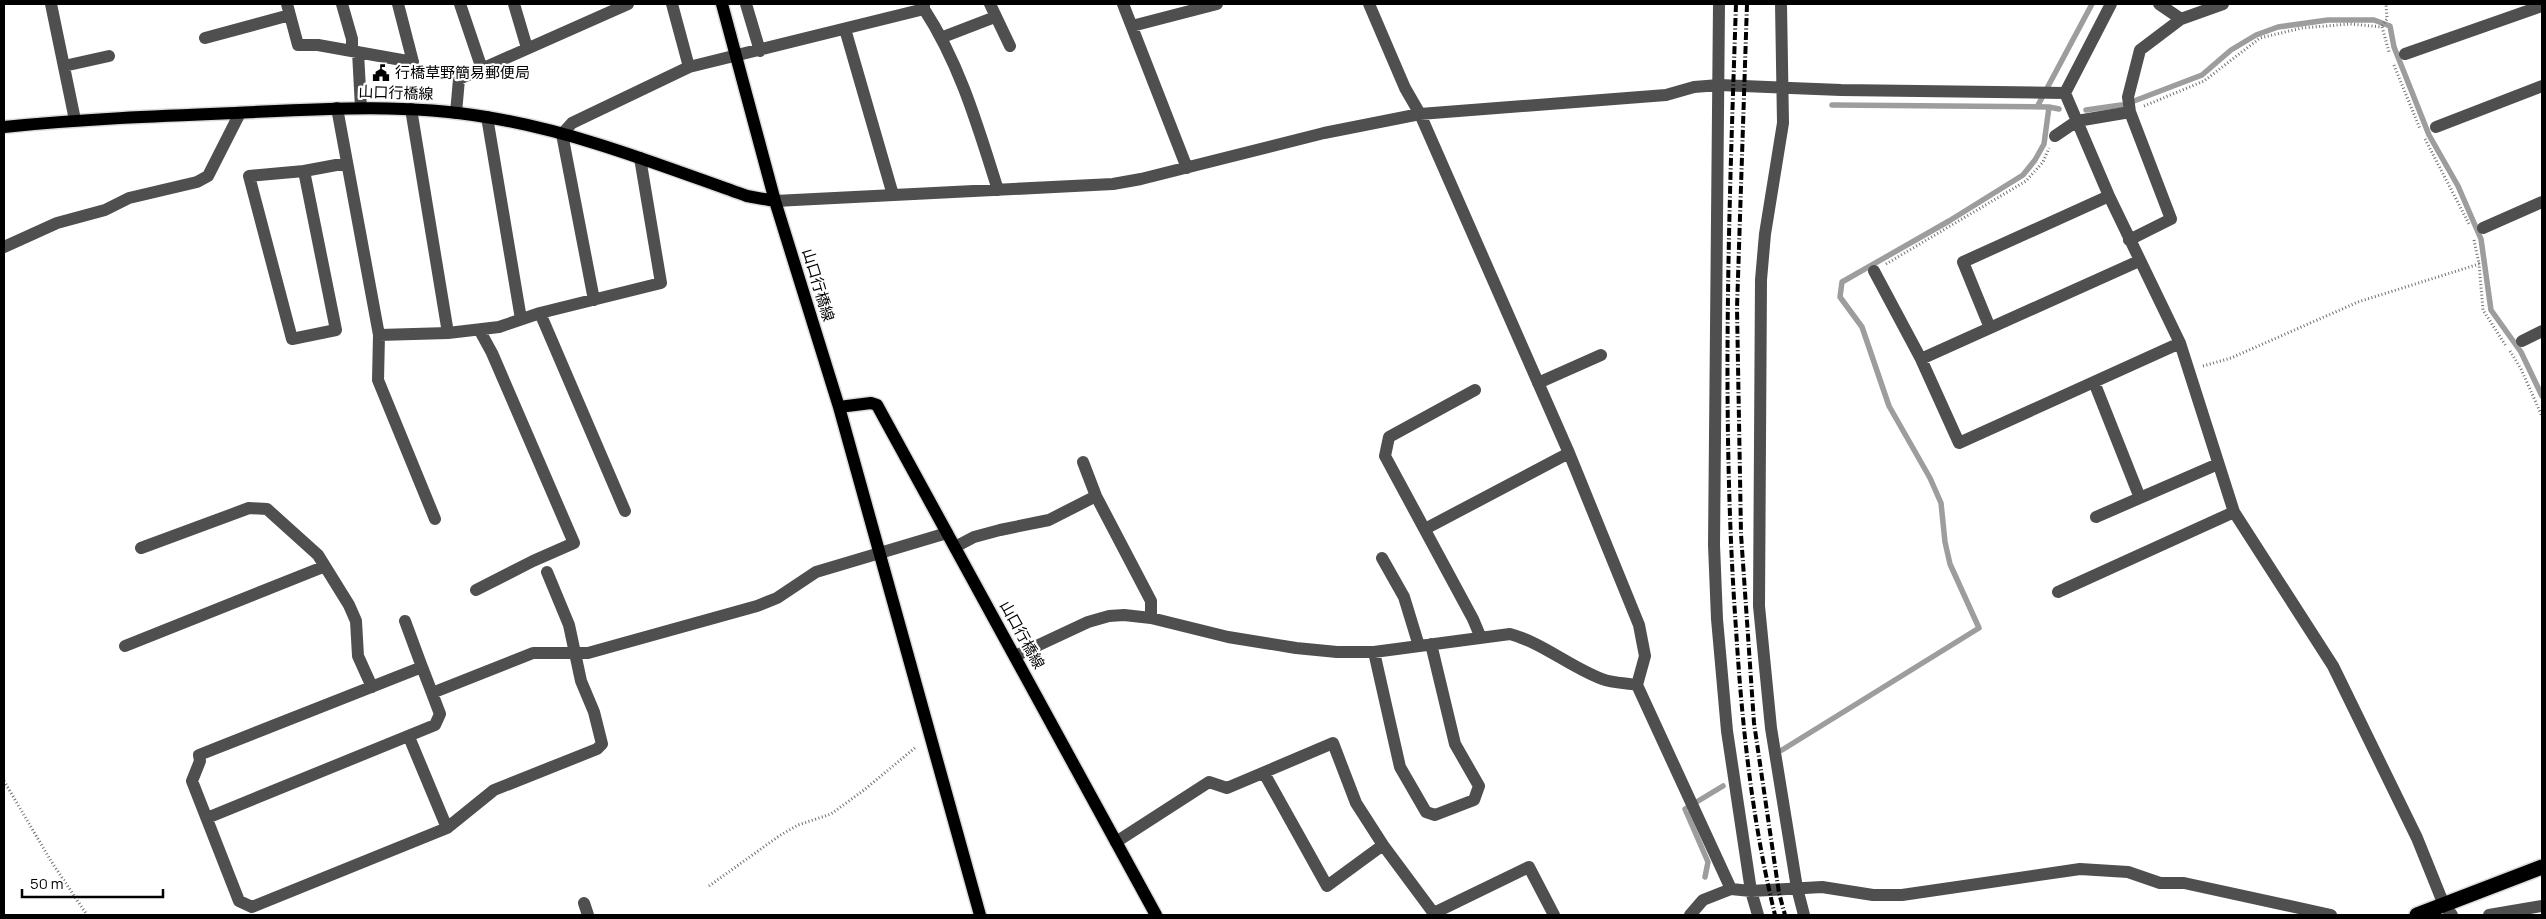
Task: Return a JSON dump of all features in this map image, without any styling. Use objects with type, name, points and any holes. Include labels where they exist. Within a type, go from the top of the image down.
[{"type":"highway","points":[[2417,915],[2448,910],[2542,867]]},
{"type":"main road","name":"山口行橋線","points":[[722,4],[775,201],[839,407],[980,915]]},
{"type":"main road","name":"山口行橋線","points":[[4,127],[75,120],[337,108],[411,109],[456,113],[487,117],[562,134],[640,158],[747,196],[775,201]]},
{"type":"main road","name":"山口行橋線","points":[[839,407],[871,403],[877,405],[1156,915]]},
{"type":"street","points":[[51,4],[75,120]]},
{"type":"street","points":[[342,4],[355,51],[361,108]]},
{"type":"street","points":[[205,38],[288,10],[298,45],[318,45],[413,62],[398,4]]},
{"type":"street","points":[[460,4],[482,68]]},
{"type":"street","points":[[514,4],[527,48]]},
{"type":"street","points":[[456,113],[459,79],[610,7],[628,4]]},
{"type":"street","points":[[672,4],[689,67]]},
{"type":"street","points":[[746,4],[760,51]]},
{"type":"street","points":[[990,4],[1010,46]]},
{"type":"street","points":[[1123,4],[1187,168]]},
{"type":"street","points":[[1132,26],[1216,4]]},
{"type":"street","points":[[1369,4],[1405,88],[1420,114],[1569,453],[1639,626],[1645,656],[1637,685],[1731,889]]},
{"type":"street","points":[[1719,4],[1714,545],[1717,619],[1727,731],[1751,890],[1758,915]]},
{"type":"street","points":[[1781,4],[1783,123],[1765,234],[1761,280],[1760,606],[1771,728],[1797,888],[1804,915]]},
{"type":"street","points":[[2065,93],[2111,4]]},
{"type":"street","points":[[2159,4],[2181,19]]},
{"type":"street","points":[[2129,240],[2171,219],[2130,112],[2128,97],[2140,50],[2181,19],[2223,4]]},
{"type":"street","points":[[594,300],[562,134],[572,123],[689,67],[845,29],[924,6],[943,38],[971,105],[998,190]]},
{"type":"street","points":[[2405,54],[2542,6]]},
{"type":"street","points":[[943,38],[995,17]]},
{"type":"street","points":[[845,29],[892,195]]},
{"type":"street","points":[[64,66],[108,56]]},
{"type":"street","points":[[775,201],[1113,184],[1187,168],[1324,133],[1420,114],[1666,95],[1694,87],[1719,85],[1841,90],[2065,93]]},
{"type":"street","points":[[2436,127],[2542,86]]},
{"type":"street","points":[[2065,93],[2129,240],[2180,343],[2234,512],[2333,666],[2417,838],[2448,910]]},
{"type":"street","points":[[337,108],[380,335],[378,380],[435,519]]},
{"type":"street","points":[[411,109],[448,333]]},
{"type":"street","points":[[4,247],[57,223],[106,210],[130,198],[197,182],[208,176],[240,112]]},
{"type":"street","points":[[2055,136],[2077,121],[2130,112]]},
{"type":"street","points":[[487,117],[521,319]]},
{"type":"street","points":[[380,335],[480,331],[499,327],[540,313],[661,283],[640,158]]},
{"type":"street","points":[[304,171],[336,330],[292,338],[250,176],[304,171],[347,163]]},
{"type":"street","points":[[1990,328],[1963,262],[2109,196]]},
{"type":"street","points":[[2478,230],[2542,202]]},
{"type":"street","points":[[1921,359],[2139,261]]},
{"type":"street","points":[[1874,271],[1921,359],[1959,443],[2180,343]]},
{"type":"street","points":[[540,313],[625,511]]},
{"type":"street","points":[[476,590],[533,561],[574,544],[492,353],[480,331]]},
{"type":"street","points":[[2522,341],[2542,331]]},
{"type":"street","points":[[1538,383],[1601,355]]},
{"type":"street","points":[[2094,382],[2140,498]]},
{"type":"street","points":[[1474,390],[1389,436],[1385,456],[1473,619],[1481,638]]},
{"type":"street","points":[[1425,529],[1569,453]]},
{"type":"street","points":[[1083,462],[1096,496],[1151,601],[1151,618]]},
{"type":"street","points":[[2096,517],[2218,464]]},
{"type":"street","points":[[955,547],[974,537],[1049,520],[1096,496]]},
{"type":"street","points":[[141,548],[249,508],[267,509],[318,555],[323,567],[349,605],[356,621],[358,656],[372,686]]},
{"type":"street","points":[[2058,592],[2234,512]]},
{"type":"street","points":[[432,693],[533,653],[588,652],[768,603],[816,572],[947,533]]},
{"type":"street","points":[[1374,652],[1400,768],[1426,812],[1435,814],[1474,800],[1479,786],[1455,744],[1425,645],[1404,597],[1382,558]]},
{"type":"street","points":[[125,646],[323,567]]},
{"type":"street","points":[[422,667],[199,755],[200,761],[192,781],[239,901],[252,907],[447,828],[494,790],[597,750],[602,744],[601,734],[581,681],[569,625],[547,572]]},
{"type":"street","points":[[1015,656],[1098,618],[1124,615],[1151,618],[1228,637],[1296,648],[1337,652],[1374,652],[1510,634],[1529,639],[1603,679],[1637,685]]},
{"type":"street","points":[[207,818],[435,725],[440,714],[405,621]]},
{"type":"street","points":[[409,737],[447,828]]},
{"type":"street","points":[[1116,842],[1209,782],[1227,788],[1333,743],[1356,803],[1383,845],[1435,914],[1529,867],[1554,915]]},
{"type":"street","points":[[1264,773],[1328,886],[1383,845]]},
{"type":"street","points":[[1690,915],[1703,900],[1731,889],[1822,887],[1873,894],[1902,895],[2080,869],[2128,872],[2160,884],[2184,883],[2331,915]]},
{"type":"street","points":[[2489,915],[2542,906]]},
{"type":"path","points":[[2130,112],[2204,81],[2260,38],[2302,28],[2350,24],[2382,26],[2387,20],[2386,4]]},
{"type":"path","points":[[1874,271],[2026,182],[2043,162],[2055,136]]},
{"type":"path","points":[[2478,230],[2479,264],[2484,310],[2521,369],[2542,416]]},
{"type":"path","points":[[2188,370],[2231,358],[2358,302],[2479,264]]},
{"type":"path","points":[[709,886],[779,836],[798,825],[831,814],[864,790],[916,747]]},
{"type":"path","points":[[4,781],[50,861],[87,915]]},
{"type":"waterway","points":[[2037,107],[2092,4]]},
{"type":"waterway","points":[[2134,101],[2202,75],[2231,50],[2256,35],[2278,27],[2328,20],[2374,20],[2390,26],[2394,47],[2429,135],[2458,186],[2481,239],[2491,310],[2521,352],[2542,396]]},
{"type":"waterway","points":[[1832,105],[2049,107]]},
{"type":"waterway","points":[[2086,110],[2121,105]]},
{"type":"waterway","points":[[1782,750],[1979,628],[1950,564],[1945,542],[1941,503],[1930,478],[1889,406],[1862,327],[1840,297],[1842,282],[1949,221],[2023,175],[2035,160],[2044,144],[2049,107],[2059,109]]},
{"type":"waterway","points":[[1705,877],[1708,862],[1685,809],[1723,786]]},
{"type":"railway","points":[[1736,4],[1728,316],[1731,550],[1738,665],[1749,773],[1760,844],[1775,915]]},
{"type":"railway","points":[[1747,4],[1737,308],[1741,534],[1754,723],[1779,893],[1785,915]]},
{"type":"place","name":"行橋草野簡易郵便局","points":[[381,73]]}]
